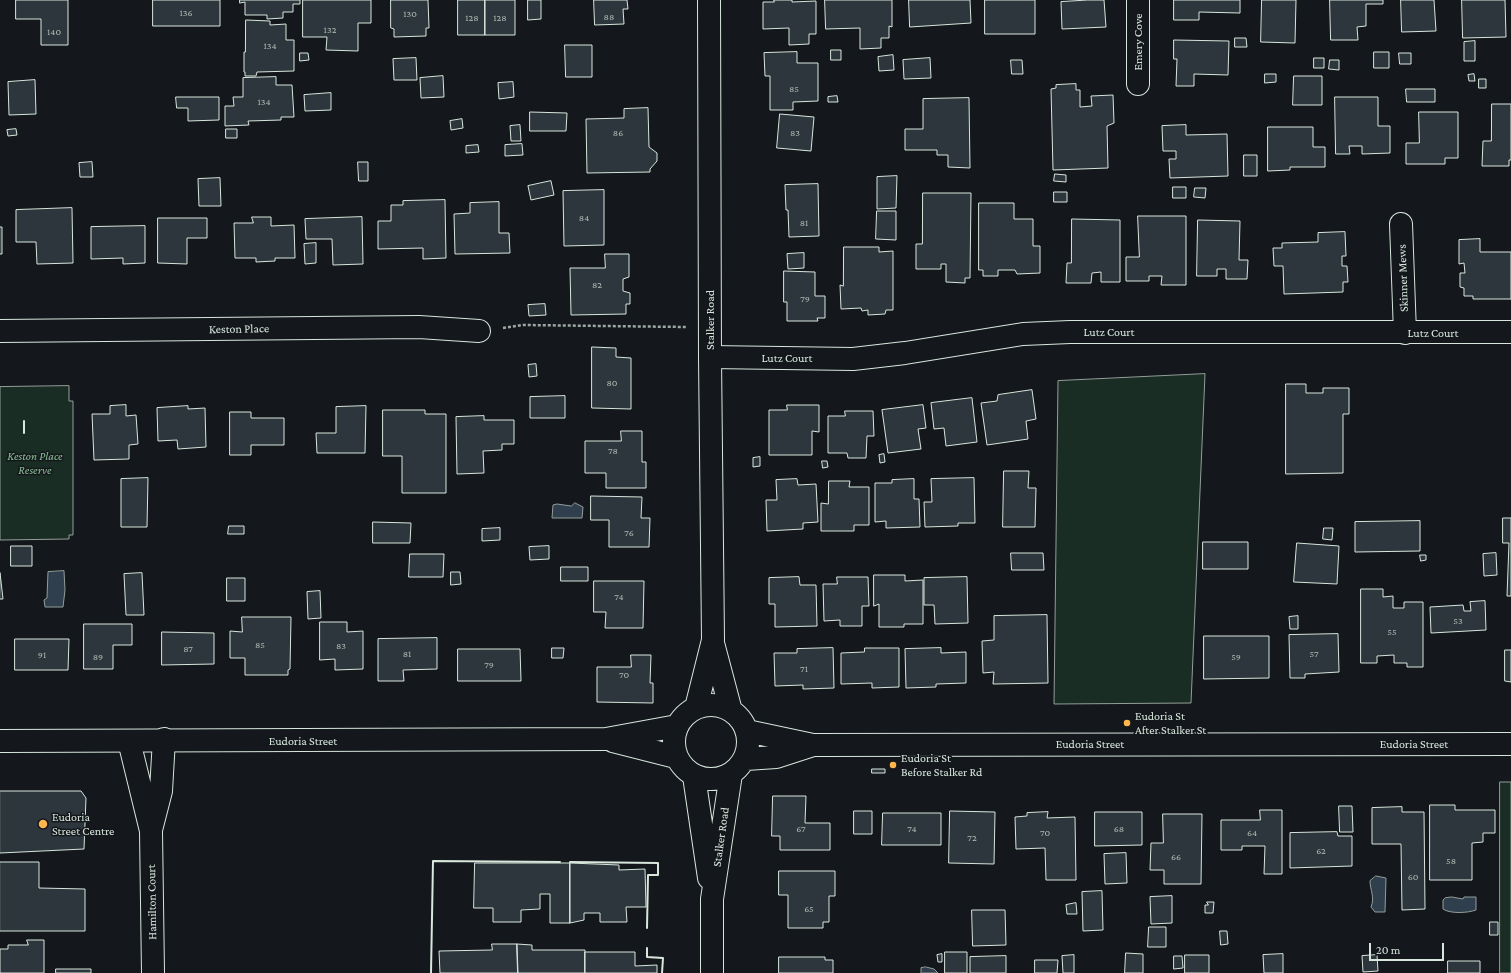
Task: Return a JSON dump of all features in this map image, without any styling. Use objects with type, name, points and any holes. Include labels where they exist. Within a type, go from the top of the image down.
[{"type":"main road","name":"Stalker Road","points":[[696,708],[712,640],[710,0]]},
{"type":"main road","name":"Emery Cove","points":[[1138,0],[1138,84]]},
{"type":"main road","name":"Skinner Mews","points":[[1402,224],[1405,333]]},
{"type":"main road","name":"Keston Place","points":[[0,331],[419,327],[479,331]]},
{"type":"main road","name":"Lutz Court","points":[[710,358],[853,359],[905,353],[1023,334],[1070,332],[1511,332]]},
{"type":"main road","name":"Stalker Road","points":[[712,640],[731,710]]},
{"type":"main road","points":[[708,705],[720,706],[731,710],[744,723],[749,743],[746,759],[731,774],[719,779],[706,780],[694,776],[683,768],[676,757],[674,736],[677,726],[685,715],[696,708],[708,705]]},
{"type":"main road","name":"Eudoria Street","points":[[0,741],[606,739],[677,726]]},
{"type":"main road","name":"Eudoria Street","points":[[747,731],[813,745],[1511,744]]},
{"type":"main road","name":"Eudoria Street","points":[[606,739],[676,757]]},
{"type":"main road","name":"Hamilton Court","points":[[151,831],[161,791],[164,740]]},
{"type":"main road","name":"Hamilton Court","points":[[129,741],[151,831],[153,973]]},
{"type":"main road","name":"Eudoria Street","points":[[746,759],[776,757],[813,745]]},
{"type":"main road","name":"Stalker Road","points":[[712,899],[731,774]]},
{"type":"main road","name":"Stalker Road","points":[[694,776],[712,899],[712,973]]},
{"type":"path","points":[[479,331],[523,325],[710,327]]},
{"type":"green space","points":[[1205,374],[1191,703],[1054,704],[1058,381]]},
{"type":"green space","name":"Keston Place Reserve","points":[[69,386],[69,401],[73,401],[73,535],[69,535],[69,539],[0,540],[0,387]]},
{"type":"green space","points":[[1500,782],[1511,782],[1511,973],[1500,973]]},
{"type":"water","points":[[575,503],[583,507],[582,518],[552,518],[553,505],[557,504],[571,506]]},
{"type":"water","points":[[64,571],[65,590],[63,607],[45,607],[44,600],[47,598],[48,572]]},
{"type":"water","points":[[1376,876],[1386,878],[1385,912],[1375,912],[1371,907],[1372,897],[1370,881]]},
{"type":"water","points":[[1452,897],[1463,899],[1464,897],[1476,897],[1476,910],[1468,912],[1446,911],[1443,909],[1443,900],[1445,898]]},
{"type":"water","points":[[926,967],[934,969],[938,973],[921,973],[921,968]]},
{"type":"building","points":[[16,0],[68,0],[68,45],[41,45],[41,19],[16,19]]},
{"type":"building","points":[[153,0],[220,0],[220,26],[153,26]]},
{"type":"building","points":[[240,0],[300,0],[300,4],[293,4],[293,12],[283,12],[283,18],[267,19],[267,15],[245,15],[245,2],[240,3]]},
{"type":"building","points":[[303,0],[371,0],[371,23],[358,23],[358,51],[326,50],[327,37],[303,37]]},
{"type":"building","points":[[391,0],[428,0],[429,28],[426,28],[426,36],[394,37],[394,29],[391,28]]},
{"type":"building","points":[[458,0],[485,0],[485,35],[458,35]]},
{"type":"building","points":[[485,0],[515,0],[515,35],[485,35]]},
{"type":"building","points":[[528,0],[541,0],[541,19],[528,20]]},
{"type":"building","points":[[594,0],[627,0],[628,9],[623,9],[624,24],[595,25]]},
{"type":"building","points":[[774,0],[792,0],[792,2],[816,1],[816,34],[809,34],[809,44],[789,45],[789,28],[763,29],[763,2],[774,2]]},
{"type":"building","points":[[825,0],[892,0],[892,27],[889,26],[889,38],[881,38],[881,48],[860,49],[860,28],[826,29]]},
{"type":"building","points":[[909,0],[970,0],[971,23],[910,27]]},
{"type":"building","points":[[985,0],[1035,0],[1035,34],[985,34]]},
{"type":"building","points":[[1104,0],[1106,27],[1062,29],[1061,2]]},
{"type":"building","points":[[1174,0],[1240,0],[1240,13],[1199,12],[1199,20],[1174,20]]},
{"type":"building","points":[[1262,0],[1296,0],[1295,43],[1261,42]]},
{"type":"building","points":[[1330,0],[1383,0],[1383,4],[1366,4],[1366,26],[1357,27],[1358,40],[1331,40]]},
{"type":"building","points":[[1401,0],[1434,0],[1436,31],[1402,32]]},
{"type":"building","points":[[1462,0],[1505,0],[1506,37],[1463,38]]},
{"type":"building","points":[[246,20],[270,21],[270,25],[286,24],[286,40],[294,40],[294,71],[257,72],[256,76],[245,76],[244,52]]},
{"type":"building","points":[[1235,38],[1246,38],[1247,47],[1235,47]]},
{"type":"building","points":[[1174,40],[1229,41],[1228,75],[1194,74],[1194,86],[1176,86],[1177,59],[1174,59]]},
{"type":"building","points":[[1475,41],[1475,61],[1464,61],[1464,42]]},
{"type":"building","points":[[565,45],[592,45],[592,77],[566,77]]},
{"type":"building","points":[[831,50],[841,50],[841,60],[831,60]]},
{"type":"building","points":[[797,52],[797,63],[818,63],[818,101],[793,102],[793,110],[770,110],[770,76],[765,76],[764,53]]},
{"type":"building","points":[[1374,52],[1389,52],[1389,68],[1374,68]]},
{"type":"building","points":[[300,53],[308,53],[309,60],[300,61]]},
{"type":"building","points":[[1399,53],[1411,53],[1411,64],[1400,64]]},
{"type":"building","points":[[893,55],[894,70],[879,71],[878,57]]},
{"type":"building","points":[[416,58],[417,80],[394,80],[393,59]]},
{"type":"building","points":[[930,58],[931,78],[904,79],[903,60]]},
{"type":"building","points":[[1314,58],[1324,58],[1324,68],[1314,68]]},
{"type":"building","points":[[1011,60],[1022,60],[1023,74],[1012,74]]},
{"type":"building","points":[[1330,60],[1339,60],[1339,70],[1329,69]]},
{"type":"building","points":[[1265,74],[1276,74],[1276,82],[1265,83]]},
{"type":"building","points":[[1474,74],[1475,81],[1469,81],[1468,75]]},
{"type":"building","points":[[443,76],[444,97],[421,98],[420,78]]},
{"type":"building","points":[[1294,76],[1322,76],[1322,105],[1293,105]]},
{"type":"building","points":[[276,77],[276,85],[292,85],[294,117],[281,117],[281,120],[248,121],[249,125],[225,126],[225,106],[234,106],[233,97],[243,97],[243,78]]},
{"type":"building","points":[[1479,79],[1486,79],[1486,88],[1479,88]]},
{"type":"building","points":[[35,80],[36,114],[9,115],[8,82]]},
{"type":"building","points":[[513,82],[514,97],[499,99],[498,83]]},
{"type":"building","points":[[1076,84],[1076,90],[1080,90],[1080,107],[1092,106],[1091,96],[1113,95],[1114,123],[1107,126],[1108,168],[1053,170],[1051,89],[1056,88],[1056,85]]},
{"type":"building","points":[[1406,89],[1435,89],[1435,102],[1407,102]]},
{"type":"building","points":[[331,93],[331,110],[305,111],[304,95]]},
{"type":"building","points":[[837,96],[838,102],[828,102],[828,97]]},
{"type":"building","points":[[176,97],[219,97],[219,120],[188,121],[188,108],[177,108]]},
{"type":"building","points":[[1335,97],[1378,97],[1378,126],[1390,126],[1390,153],[1362,154],[1362,146],[1349,146],[1350,154],[1336,154]]},
{"type":"building","points":[[969,98],[970,168],[948,167],[948,155],[937,155],[937,150],[905,150],[905,129],[923,129],[923,99]]},
{"type":"building","points":[[1492,104],[1511,104],[1511,160],[1509,160],[1509,166],[1482,166],[1483,141],[1491,141]]},
{"type":"building","points":[[648,108],[649,147],[657,153],[657,161],[650,169],[650,172],[587,173],[586,119],[624,118],[624,109]]},
{"type":"building","points":[[530,112],[567,113],[566,131],[530,131]]},
{"type":"building","points":[[1419,112],[1458,112],[1458,158],[1445,158],[1445,164],[1406,164],[1406,143],[1419,143]]},
{"type":"building","points":[[780,114],[814,117],[811,151],[777,148]]},
{"type":"building","points":[[462,119],[463,128],[451,130],[450,121]]},
{"type":"building","points":[[520,125],[521,141],[511,141],[510,126]]},
{"type":"building","points":[[1186,125],[1186,135],[1227,134],[1228,176],[1170,178],[1169,159],[1176,159],[1176,151],[1163,151],[1162,126]]},
{"type":"building","points":[[1268,127],[1313,127],[1313,147],[1325,147],[1325,167],[1290,167],[1290,170],[1268,171]]},
{"type":"building","points":[[16,129],[17,135],[8,136],[7,130]]},
{"type":"building","points":[[226,129],[237,129],[237,138],[226,138]]},
{"type":"building","points":[[522,144],[523,155],[505,156],[505,145]]},
{"type":"building","points":[[478,145],[479,152],[466,153],[466,146]]},
{"type":"building","points":[[1244,155],[1257,155],[1257,176],[1244,176]]},
{"type":"building","points":[[92,162],[93,177],[80,177],[79,163]]},
{"type":"building","points":[[358,162],[368,162],[368,181],[359,181]]},
{"type":"building","points":[[1055,174],[1066,175],[1066,182],[1054,181]]},
{"type":"building","points":[[897,176],[896,208],[877,209],[877,177]]},
{"type":"building","points":[[220,178],[221,206],[199,206],[198,179]]},
{"type":"building","points":[[551,181],[554,195],[531,200],[528,186]]},
{"type":"building","points":[[818,184],[819,236],[789,237],[785,185]]},
{"type":"building","points":[[1173,187],[1186,187],[1186,198],[1173,198]]},
{"type":"building","points":[[1195,188],[1206,188],[1205,198],[1194,197]]},
{"type":"building","points":[[604,190],[604,245],[564,246],[563,191]]},
{"type":"building","points":[[1054,192],[1067,192],[1067,202],[1054,202]]},
{"type":"building","points":[[923,193],[971,193],[970,278],[965,278],[965,283],[946,282],[946,264],[941,264],[941,269],[916,269],[916,244],[922,244]]},
{"type":"building","points":[[445,200],[446,258],[423,259],[423,248],[378,249],[378,221],[391,221],[391,205],[403,205],[403,201]]},
{"type":"building","points":[[499,202],[499,233],[509,233],[510,253],[455,254],[454,214],[470,213],[470,203]]},
{"type":"building","points":[[979,203],[1014,203],[1014,219],[1033,219],[1033,246],[1040,246],[1040,273],[1017,274],[1015,270],[998,270],[998,276],[983,276],[983,270],[979,270]]},
{"type":"building","points":[[72,208],[73,263],[37,264],[36,242],[16,242],[16,210]]},
{"type":"building","points":[[877,211],[896,211],[896,240],[876,239]]},
{"type":"building","points":[[1138,216],[1186,216],[1186,285],[1161,285],[1162,276],[1149,276],[1149,281],[1126,281],[1126,257],[1139,257]]},
{"type":"building","points":[[252,217],[271,217],[271,226],[294,225],[295,258],[275,258],[275,261],[256,262],[256,258],[235,258],[234,223],[253,223]]},
{"type":"building","points":[[362,217],[363,264],[333,265],[332,239],[306,239],[305,219]]},
{"type":"building","points":[[158,218],[207,218],[207,238],[187,238],[187,264],[158,263]]},
{"type":"building","points":[[1072,219],[1120,220],[1120,282],[1101,282],[1101,272],[1092,273],[1091,283],[1066,283],[1067,263],[1071,263]]},
{"type":"building","points":[[1198,220],[1240,221],[1239,260],[1248,260],[1247,279],[1226,279],[1226,269],[1217,269],[1217,276],[1197,276]]},
{"type":"building","points":[[145,226],[145,263],[123,264],[123,258],[91,259],[91,227]]},
{"type":"building","points":[[0,227],[2,227],[2,254],[0,254]]},
{"type":"building","points":[[1345,232],[1346,256],[1342,256],[1342,266],[1347,266],[1348,282],[1343,282],[1343,292],[1284,294],[1283,266],[1274,266],[1273,248],[1282,248],[1282,243],[1318,242],[1318,233]]},
{"type":"building","points":[[1480,239],[1480,252],[1511,252],[1511,299],[1473,299],[1473,296],[1464,296],[1464,288],[1460,287],[1460,273],[1465,273],[1464,263],[1459,264],[1459,240]]},
{"type":"building","points":[[316,243],[316,263],[305,264],[304,244]]},
{"type":"building","points":[[844,247],[879,247],[879,252],[893,251],[893,310],[886,310],[885,314],[868,315],[868,310],[862,311],[861,308],[841,309],[840,285],[843,286]]},
{"type":"building","points":[[804,253],[804,268],[788,269],[787,254]]},
{"type":"building","points":[[605,254],[629,254],[629,277],[623,279],[623,291],[630,293],[630,304],[626,304],[626,314],[571,315],[570,268],[605,268]]},
{"type":"building","points":[[784,271],[815,272],[815,296],[825,296],[825,318],[817,318],[818,321],[787,321],[787,302],[784,302]]},
{"type":"building","points":[[545,304],[546,315],[529,316],[528,305]]},
{"type":"building","points":[[592,347],[616,348],[616,357],[631,358],[631,409],[592,408]]},
{"type":"building","points":[[536,364],[537,376],[529,377],[528,365]]},
{"type":"building","points":[[1286,384],[1306,384],[1306,393],[1323,393],[1323,388],[1349,388],[1349,414],[1343,414],[1343,473],[1286,474]]},
{"type":"building","points":[[1032,390],[1036,419],[1026,421],[1028,439],[987,445],[981,403],[997,401],[998,395]]},
{"type":"building","points":[[565,396],[565,418],[530,418],[530,397]]},
{"type":"building","points":[[972,398],[977,442],[946,446],[944,428],[934,429],[931,403]]},
{"type":"building","points":[[126,405],[126,416],[136,415],[138,444],[129,445],[129,459],[94,460],[92,414],[110,414],[110,406]]},
{"type":"building","points":[[787,405],[819,405],[819,432],[812,431],[812,455],[769,455],[769,410],[787,410]]},
{"type":"building","points":[[923,405],[926,428],[918,429],[921,449],[888,453],[882,410]]},
{"type":"building","points":[[188,406],[188,409],[205,408],[206,447],[178,449],[177,440],[158,441],[157,408]]},
{"type":"building","points":[[366,406],[365,453],[317,453],[316,433],[336,433],[336,407]]},
{"type":"building","points":[[383,410],[425,410],[425,414],[446,414],[446,493],[402,493],[402,456],[383,456]]},
{"type":"building","points":[[845,411],[873,411],[874,436],[867,436],[866,458],[848,458],[847,453],[828,453],[828,416],[845,416]]},
{"type":"building","points":[[230,412],[251,412],[251,418],[284,418],[284,445],[251,445],[251,455],[230,455]]},
{"type":"building","points":[[484,416],[484,420],[514,420],[514,444],[502,444],[502,450],[483,451],[484,473],[457,474],[456,417]]},
{"type":"building","points":[[621,431],[642,431],[642,462],[646,462],[646,488],[606,488],[606,473],[585,473],[585,441],[621,441]]},
{"type":"building","points":[[884,454],[885,462],[880,463],[879,455]]},
{"type":"building","points":[[760,457],[760,466],[753,467],[753,458]]},
{"type":"building","points":[[822,461],[827,461],[828,467],[823,468]]},
{"type":"building","points":[[1004,471],[1029,471],[1028,488],[1036,488],[1035,527],[1003,527]]},
{"type":"building","points":[[148,478],[147,527],[121,527],[121,479]]},
{"type":"building","points":[[974,478],[975,523],[958,523],[958,526],[925,527],[924,502],[932,502],[931,479]]},
{"type":"building","points":[[797,479],[798,485],[816,484],[818,522],[803,523],[803,529],[767,531],[766,500],[777,500],[776,480]]},
{"type":"building","points":[[914,479],[914,499],[919,499],[920,527],[886,528],[886,521],[875,522],[875,483],[892,483],[892,480]]},
{"type":"building","points":[[829,481],[850,481],[849,487],[869,487],[869,525],[854,525],[854,531],[821,531],[821,503],[828,504]]},
{"type":"building","points":[[591,496],[642,497],[641,518],[650,518],[649,547],[609,547],[609,520],[591,520]]},
{"type":"building","points":[[1503,518],[1511,518],[1511,596],[1507,596],[1509,543],[1503,543]]},
{"type":"building","points":[[1420,521],[1420,551],[1355,552],[1355,522]]},
{"type":"building","points":[[373,522],[411,523],[410,543],[373,543]]},
{"type":"building","points":[[229,526],[244,526],[244,534],[228,534]]},
{"type":"building","points":[[500,528],[500,540],[482,541],[482,529]]},
{"type":"building","points":[[1324,528],[1333,528],[1332,540],[1323,539]]},
{"type":"building","points":[[1203,542],[1248,542],[1248,569],[1203,569]]},
{"type":"building","points":[[1297,543],[1339,546],[1337,584],[1294,582]]},
{"type":"building","points":[[11,546],[32,546],[32,566],[11,566]]},
{"type":"building","points":[[549,546],[549,559],[530,560],[529,547]]},
{"type":"building","points":[[1011,553],[1043,553],[1044,570],[1012,570]]},
{"type":"building","points":[[1496,553],[1497,575],[1484,576],[1483,554]]},
{"type":"building","points":[[410,554],[444,554],[443,577],[409,577]]},
{"type":"building","points":[[1420,555],[1426,555],[1426,560],[1421,561]]},
{"type":"building","points":[[561,567],[588,567],[588,581],[561,581]]},
{"type":"building","points":[[451,572],[460,572],[461,584],[451,585]]},
{"type":"building","points":[[0,573],[3,599],[0,599]]},
{"type":"building","points":[[142,573],[144,615],[126,615],[124,574]]},
{"type":"building","points":[[874,575],[905,575],[905,581],[923,580],[923,624],[904,624],[904,627],[879,627],[879,604],[874,606]]},
{"type":"building","points":[[799,577],[800,585],[816,585],[817,626],[775,627],[775,604],[769,604],[769,578]]},
{"type":"building","points":[[837,577],[868,577],[869,606],[862,606],[862,626],[840,626],[840,620],[824,621],[823,584],[837,584]]},
{"type":"building","points":[[967,577],[968,623],[935,624],[934,605],[924,605],[924,578]]},
{"type":"building","points":[[227,578],[245,578],[245,601],[227,601]]},
{"type":"building","points":[[594,581],[644,581],[643,628],[605,628],[606,612],[594,612]]},
{"type":"building","points":[[1361,589],[1383,589],[1383,597],[1393,596],[1393,608],[1404,608],[1404,602],[1423,602],[1423,667],[1407,667],[1407,663],[1394,663],[1394,655],[1377,656],[1377,663],[1361,663]]},
{"type":"building","points":[[320,591],[321,618],[308,619],[307,592]]},
{"type":"building","points":[[1485,601],[1486,630],[1431,633],[1430,607],[1463,605],[1464,611],[1471,611],[1470,602]]},
{"type":"building","points":[[1047,615],[1048,683],[993,684],[994,672],[983,673],[982,641],[994,640],[994,616]]},
{"type":"building","points":[[1298,616],[1298,629],[1290,629],[1289,617]]},
{"type":"building","points":[[242,617],[291,617],[290,669],[288,670],[288,675],[245,675],[245,658],[230,658],[230,631],[242,632]]},
{"type":"building","points":[[320,622],[347,622],[347,632],[363,631],[363,669],[335,670],[335,659],[320,660]]},
{"type":"building","points":[[84,624],[132,624],[132,645],[113,645],[113,669],[84,669]]},
{"type":"building","points":[[162,632],[214,633],[214,664],[162,665]]},
{"type":"building","points":[[1338,634],[1339,672],[1305,674],[1305,678],[1290,678],[1289,635]]},
{"type":"building","points":[[1204,636],[1269,636],[1269,678],[1204,679]]},
{"type":"building","points":[[437,638],[437,669],[403,670],[404,681],[378,681],[378,639]]},
{"type":"building","points":[[15,639],[69,639],[68,670],[15,670]]},
{"type":"building","points":[[552,648],[564,648],[563,658],[552,658]]},
{"type":"building","points":[[833,648],[834,688],[803,689],[803,685],[775,686],[774,653],[797,653],[797,649]]},
{"type":"building","points":[[865,648],[899,648],[899,687],[872,688],[872,683],[841,684],[841,653],[864,652]]},
{"type":"building","points":[[941,648],[941,653],[966,652],[966,683],[936,684],[936,687],[906,688],[905,649]]},
{"type":"building","points":[[458,649],[520,649],[521,681],[458,681]]},
{"type":"building","points":[[1505,650],[1511,650],[1511,682],[1505,681]]},
{"type":"building","points":[[631,655],[651,655],[650,683],[653,683],[653,703],[597,702],[597,667],[631,667]]},
{"type":"building","points":[[872,769],[885,769],[885,773],[872,773]]},
{"type":"building","name":"Eudoria Street Centre","points":[[0,791],[81,791],[86,798],[84,849],[0,853]]},
{"type":"building","points":[[773,796],[806,796],[805,823],[830,823],[830,850],[780,850],[780,836],[772,836]]},
{"type":"building","points":[[1430,805],[1455,805],[1455,810],[1495,810],[1495,833],[1483,833],[1483,842],[1472,843],[1472,880],[1430,880]]},
{"type":"building","points":[[1339,806],[1352,806],[1353,832],[1340,832]]},
{"type":"building","points":[[1402,807],[1402,812],[1424,812],[1425,909],[1402,910],[1401,844],[1372,844],[1372,808]]},
{"type":"building","points":[[1260,810],[1282,810],[1282,874],[1264,874],[1265,846],[1242,846],[1242,850],[1221,850],[1221,820],[1260,820]]},
{"type":"building","points":[[854,811],[872,811],[872,834],[854,834]]},
{"type":"building","points":[[950,811],[995,812],[994,864],[949,863]]},
{"type":"building","points":[[1048,812],[1047,818],[1075,817],[1076,880],[1046,880],[1045,848],[1016,849],[1015,817],[1027,816],[1027,813]]},
{"type":"building","points":[[1095,812],[1142,812],[1142,845],[1095,846]]},
{"type":"building","points":[[883,813],[941,813],[941,845],[882,845]]},
{"type":"building","points":[[1163,814],[1202,814],[1201,884],[1164,884],[1164,870],[1150,870],[1151,843],[1163,843]]},
{"type":"building","points":[[1337,832],[1338,836],[1352,836],[1352,866],[1290,868],[1290,833]]},
{"type":"building","points":[[1126,853],[1127,883],[1105,884],[1104,854]]},
{"type":"building","points":[[0,862],[39,862],[39,888],[85,889],[85,931],[0,931]]},
{"type":"building","points":[[475,863],[570,863],[570,923],[550,923],[550,894],[540,894],[540,909],[521,910],[521,922],[493,922],[493,908],[474,908]]},
{"type":"building","points":[[570,863],[619,865],[619,870],[645,869],[646,907],[626,907],[627,922],[600,922],[600,913],[584,913],[584,920],[570,923]]},
{"type":"building","points":[[779,871],[835,871],[835,896],[829,896],[829,922],[823,922],[823,928],[788,928],[788,895],[779,895]]},
{"type":"building","points":[[1102,891],[1103,930],[1083,931],[1082,892]]},
{"type":"building","points":[[1172,896],[1172,923],[1151,924],[1150,897]]},
{"type":"building","points":[[1207,902],[1214,902],[1213,913],[1205,913],[1205,905],[1208,905]]},
{"type":"building","points":[[1076,903],[1077,914],[1067,914],[1066,905]]},
{"type":"building","points":[[972,910],[1005,910],[1006,945],[973,946]]},
{"type":"building","points":[[1490,922],[1498,922],[1498,935],[1490,935]]},
{"type":"building","points":[[1149,927],[1166,927],[1166,947],[1148,947]]},
{"type":"building","points":[[1220,931],[1227,931],[1228,944],[1221,945]]},
{"type":"building","points":[[27,940],[44,940],[44,973],[0,973],[0,949],[8,949],[8,945],[28,945]]},
{"type":"building","points":[[492,944],[517,944],[518,973],[440,973],[439,951],[492,950]]},
{"type":"building","points":[[517,944],[532,945],[532,950],[585,950],[585,973],[518,973]]},
{"type":"building","points":[[585,952],[635,952],[635,966],[657,965],[657,973],[585,973]]},
{"type":"building","points":[[945,952],[967,952],[967,973],[945,973]]},
{"type":"building","points":[[1126,953],[1143,954],[1143,973],[1125,973]]},
{"type":"building","points":[[942,954],[942,962],[938,962],[937,955]]},
{"type":"building","points":[[1283,954],[1283,973],[1264,973],[1263,955]]},
{"type":"building","points":[[1074,955],[1074,973],[1063,973],[1062,956]]},
{"type":"building","points":[[1185,955],[1209,955],[1209,973],[1185,973]]},
{"type":"building","points":[[1377,955],[1378,971],[1363,972],[1362,956]]},
{"type":"building","points":[[1006,956],[1006,973],[970,973],[970,957]]},
{"type":"building","points":[[1174,956],[1182,956],[1183,968],[1174,969]]},
{"type":"building","points":[[779,957],[825,957],[825,960],[833,960],[833,973],[779,973]]},
{"type":"building","points":[[1035,960],[1058,960],[1057,973],[1035,973]]},
{"type":"building","points":[[1448,961],[1480,961],[1480,973],[1448,973]]},
{"type":"building","points":[[56,969],[91,969],[91,973],[56,973]]},
{"type":"wall","points":[[24,421],[24,433]]},
{"type":"wall","points":[[431,973],[433,861],[560,862]]},
{"type":"wall","points":[[570,862],[658,863],[658,875],[648,875],[647,928]]},
{"type":"wall","points":[[647,948],[647,957],[663,958],[662,973]]},
{"type":"place","name":"Eudoria St After Stalker St","points":[[1127,723]]},
{"type":"place","name":"Eudoria St Before Stalker Rd","points":[[893,765]]},
{"type":"place","name":"Eudoria Street Centre","points":[[43,824]]}]
